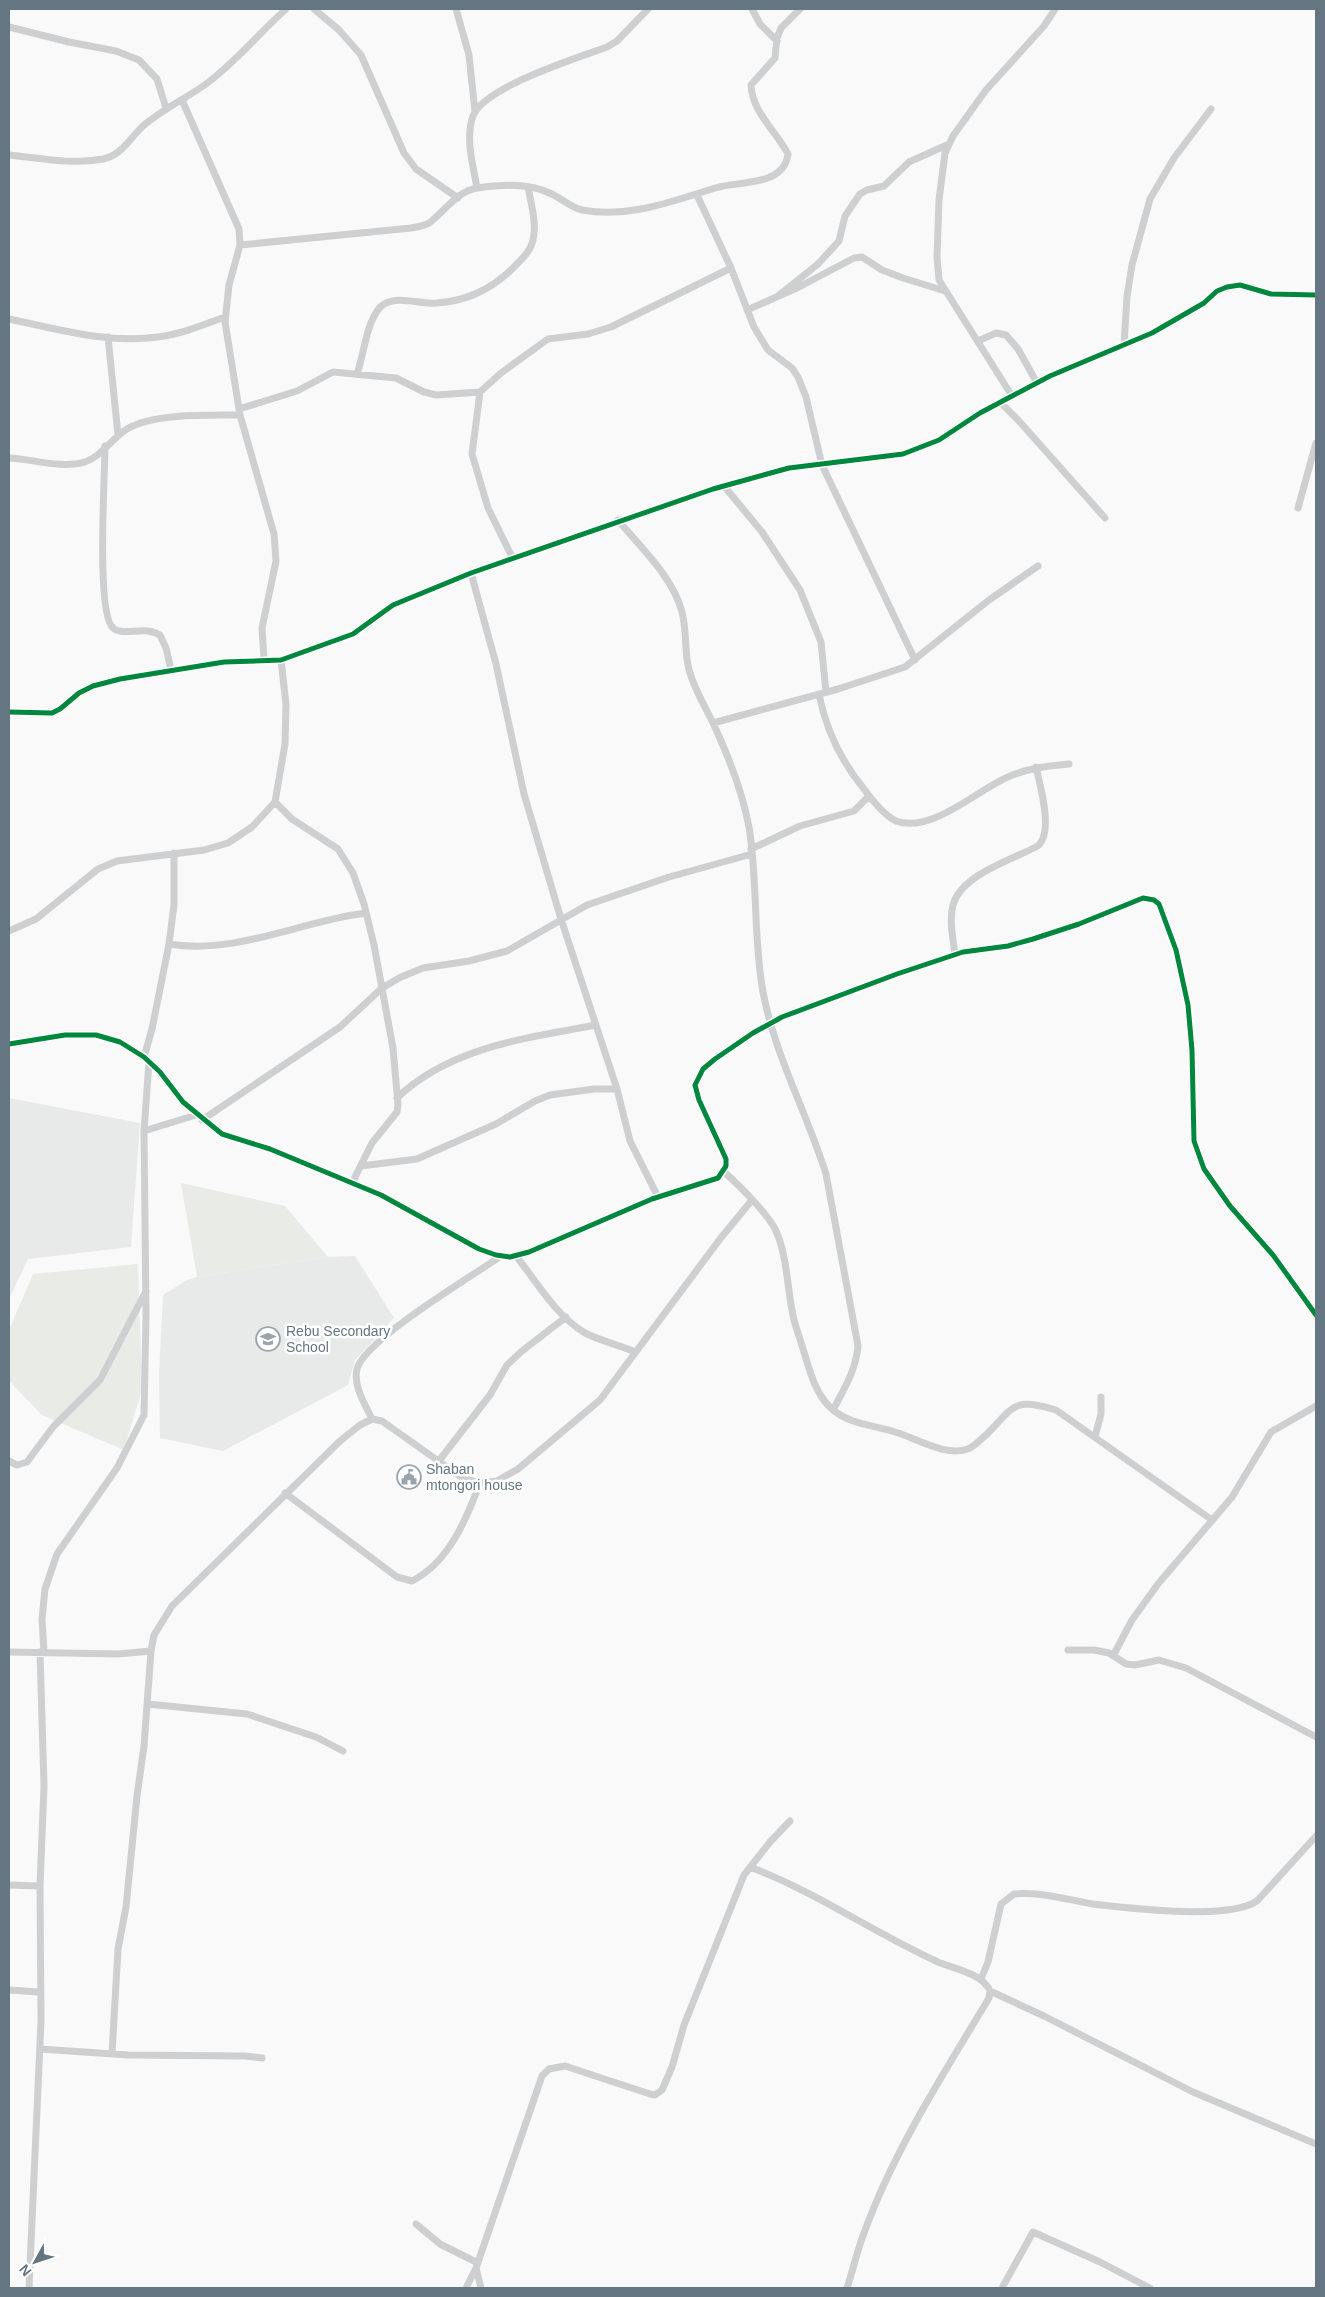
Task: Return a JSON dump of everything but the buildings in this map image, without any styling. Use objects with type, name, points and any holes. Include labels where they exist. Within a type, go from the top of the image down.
[{"type":"street","points":[[9,155],[56,162],[105,159],[123,150],[142,127],[166,108],[206,84],[235,60],[286,9]]},
{"type":"street","points":[[314,9],[339,30],[360,55],[404,152],[416,169],[458,198]]},
{"type":"street","points":[[456,9],[469,55],[475,112]]},
{"type":"street","points":[[477,188],[470,136],[478,106],[490,96],[525,79],[607,47],[617,41],[648,9]]},
{"type":"street","points":[[752,9],[760,24],[777,40]]},
{"type":"street","points":[[240,245],[411,228],[428,224],[458,198],[477,188],[504,185],[528,187],[552,194],[580,210],[601,212],[641,211],[720,187],[762,180],[774,175],[787,164],[788,154],[756,106],[751,94],[751,85],[775,58],[777,40],[781,28],[800,9]]},
{"type":"street","points":[[1012,396],[945,291],[938,272],[937,228],[945,153],[964,118],[986,90],[1044,26],[1055,9]]},
{"type":"street","points":[[9,27],[69,42],[116,51],[139,60],[157,78],[166,108]]},
{"type":"street","points":[[182,100],[239,230],[240,245],[228,285],[225,317],[239,412],[274,534],[276,561],[262,628],[264,659]]},
{"type":"street","points":[[1124,345],[1127,296],[1132,265],[1150,199],[1174,158],[1211,109]]},
{"type":"street","points":[[778,296],[818,264],[839,241],[845,216],[860,194],[867,190],[884,186],[909,162],[949,144]]},
{"type":"street","points":[[358,374],[372,321],[376,312],[384,304],[393,300],[435,304],[464,300],[490,288],[507,275],[526,255],[533,240],[534,225],[528,187]]},
{"type":"street","points":[[697,195],[731,268],[754,327],[768,350],[792,368],[798,377],[806,397],[822,465],[915,660]]},
{"type":"street","points":[[747,310],[854,258],[862,256],[882,270],[945,291]]},
{"type":"street","points":[[9,458],[68,465],[87,462],[128,428],[184,416],[239,412],[297,391],[333,372],[396,378],[424,392],[436,394],[480,392],[501,373],[548,339],[588,334],[611,328],[731,268]]},
{"type":"street","points":[[9,712],[52,712],[60,709],[79,693],[93,686],[171,670],[224,662],[264,659],[280,660],[353,634],[394,605],[471,573],[618,520],[724,486],[788,468],[903,454],[939,440],[1000,402],[1037,383],[1180,318],[1217,291],[1227,287],[1240,285],[1271,294],[1316,295]]},
{"type":"street","points":[[9,318],[78,334],[108,337],[157,337],[189,330],[225,317]]},
{"type":"street","points":[[978,341],[996,333],[1006,334],[1037,383]]},
{"type":"street","points":[[108,337],[118,435]]},
{"type":"street","points":[[480,392],[472,454],[488,508],[513,559]]},
{"type":"street","points":[[1000,402],[1105,518]]},
{"type":"street","points":[[1298,508],[1316,443]]},
{"type":"street","points":[[105,446],[102,581],[107,619],[111,626],[120,632],[144,629],[160,636],[171,670]]},
{"type":"street","points":[[724,486],[768,539],[800,590],[821,642],[823,693],[832,739],[852,775],[869,796],[895,820],[912,824],[950,810],[1009,776],[1036,767],[1069,764]]},
{"type":"street","points":[[618,520],[676,592],[683,614],[688,666],[692,679],[713,723],[738,786],[749,826],[763,992],[770,1023],[792,1089],[817,1146],[826,1174],[858,1346],[857,1358],[850,1378],[833,1410]]},
{"type":"street","points":[[713,723],[883,676],[915,660],[989,600],[1038,566]]},
{"type":"street","points":[[471,573],[510,721],[524,794],[561,919],[617,1089],[630,1141],[658,1197]]},
{"type":"street","points":[[9,931],[36,918],[98,869],[117,861],[204,850],[228,842],[252,827],[274,802],[285,744],[286,704],[280,660]]},
{"type":"street","points":[[955,954],[952,915],[953,904],[960,890],[974,878],[1040,845],[1043,840],[1045,819],[1036,767]]},
{"type":"street","points":[[202,1120],[340,1027],[382,988],[401,977],[423,968],[469,961],[508,951],[587,905],[751,851],[800,826],[854,811],[869,796]]},
{"type":"street","points":[[274,802],[292,819],[338,849],[353,873],[366,913],[382,988],[393,1048],[397,1112],[378,1134],[352,1183]]},
{"type":"street","points":[[29,2288],[40,2049],[40,1886],[44,1786],[42,1633],[44,1599],[57,1554],[117,1468],[144,1415],[146,1291],[144,1131],[147,1059],[169,944],[174,906],[174,854]]},
{"type":"street","points":[[9,1044],[65,1035],[96,1035],[120,1042],[147,1059],[196,1115],[222,1134],[270,1149],[381,1195],[479,1249],[501,1256],[516,1256],[658,1197],[712,1180],[724,1172],[726,1159],[699,1100],[695,1085],[704,1069],[714,1059],[770,1023],[805,1008],[955,954],[1008,946],[1079,924],[1143,898],[1154,900],[1159,904],[1176,950],[1188,1004],[1192,1050],[1194,1141],[1204,1169],[1230,1206],[1273,1255],[1316,1315]]},
{"type":"street","points":[[169,944],[192,947],[243,942],[337,917],[366,913]]},
{"type":"street","points":[[397,1098],[424,1075],[464,1056],[487,1048],[596,1025]]},
{"type":"street","points":[[361,1166],[417,1159],[496,1124],[534,1101],[550,1095],[594,1088],[617,1089]]},
{"type":"street","points":[[144,1131],[196,1115]]},
{"type":"street","points":[[724,1172],[752,1200],[775,1229],[781,1244],[794,1320],[811,1373],[823,1400],[833,1410],[846,1419],[863,1425],[894,1431],[952,1450],[968,1449],[977,1443],[1010,1410],[1025,1403],[1056,1410],[1212,1520]]},
{"type":"street","points":[[112,2054],[118,1949],[126,1907],[148,1704],[151,1651],[154,1635],[172,1606],[340,1440],[360,1425],[372,1419],[382,1421],[461,1478],[480,1483],[497,1481],[518,1469],[600,1400],[720,1239],[752,1200]]},
{"type":"street","points":[[372,1419],[359,1392],[357,1374],[358,1366],[365,1356],[415,1314],[501,1256]]},
{"type":"street","points":[[516,1256],[566,1318],[586,1333],[635,1352]]},
{"type":"street","points":[[9,1462],[17,1465],[27,1462],[47,1434],[100,1380],[146,1291]]},
{"type":"street","points":[[438,1462],[490,1395],[507,1365],[522,1351],[566,1318]]},
{"type":"street","points":[[1095,1437],[1100,1414],[1101,1397]]},
{"type":"street","points":[[1113,1656],[1132,1620],[1158,1584],[1232,1497],[1271,1432],[1316,1406]]},
{"type":"street","points":[[285,1493],[397,1577],[412,1581],[424,1575],[453,1542],[469,1511],[480,1483]]},
{"type":"street","points":[[1068,1650],[1094,1650],[1135,1666],[1159,1660],[1186,1668],[1316,1737]]},
{"type":"street","points":[[9,1652],[118,1654],[151,1651]]},
{"type":"street","points":[[148,1704],[247,1714],[316,1738],[343,1751]]},
{"type":"street","points":[[466,2288],[477,2266],[542,2076],[549,2069],[565,2066],[650,2094],[655,2095],[662,2090],[672,2067],[684,2025],[744,1875],[790,1821]]},
{"type":"street","points":[[981,1979],[988,1962],[1001,1904],[1014,1894],[1154,1909],[1207,1912],[1241,1909],[1251,1906],[1258,1900],[1316,1836]]},
{"type":"street","points":[[750,1867],[787,1882],[934,1960],[981,1979],[990,1991],[1044,2016],[1193,2092],[1316,2144]]},
{"type":"street","points":[[9,1885],[40,1886]]},
{"type":"street","points":[[9,1990],[39,1992]]},
{"type":"street","points":[[847,2288],[864,2234],[882,2190],[943,2072],[989,1998],[990,1991]]},
{"type":"street","points":[[40,2049],[112,2054],[245,2056],[262,2058]]},
{"type":"street","points":[[416,2224],[440,2244],[477,2266],[482,2288]]},
{"type":"street","points":[[1002,2288],[1033,2232],[1100,2262],[1150,2288]]},
{"type":"shaded area","points":[[9,1098],[140,1123],[131,1247],[28,1259],[9,1299]]},
{"type":"shaded area","points":[[181,1183],[285,1206],[328,1257],[197,1277]]},
{"type":"shaded area","name":"Rebu Secondary School","points":[[355,1256],[394,1318],[355,1360],[348,1385],[223,1451],[160,1438],[159,1373],[163,1295],[187,1280],[197,1277],[328,1257]]},
{"type":"shaded area","points":[[138,1264],[142,1389],[124,1450],[42,1415],[9,1381],[9,1330],[33,1274]]},
{"type":"cycle path","points":[[9,712],[52,713],[60,709],[79,693],[93,686],[120,679],[224,662],[281,660],[353,634],[393,605],[471,573],[713,489],[789,468],[903,454],[939,440],[980,413],[1050,376],[1152,333],[1204,303],[1217,291],[1227,287],[1240,285],[1271,294],[1316,295]]},
{"type":"cycle path","points":[[9,1044],[65,1035],[96,1035],[120,1042],[144,1057],[160,1072],[183,1102],[222,1134],[270,1149],[381,1195],[479,1249],[496,1255],[510,1257],[529,1252],[652,1199],[718,1178],[726,1166],[726,1159],[699,1100],[695,1085],[703,1069],[753,1033],[782,1017],[897,974],[963,952],[1008,946],[1079,924],[1143,898],[1154,900],[1159,904],[1176,950],[1188,1005],[1192,1050],[1194,1141],[1204,1169],[1230,1206],[1273,1255],[1316,1315]]},
{"type":"place","name":"Rebu Secondary School","points":[[268,1339]]},
{"type":"place","name":"Shaban mtongori house","points":[[409,1477]]}]
